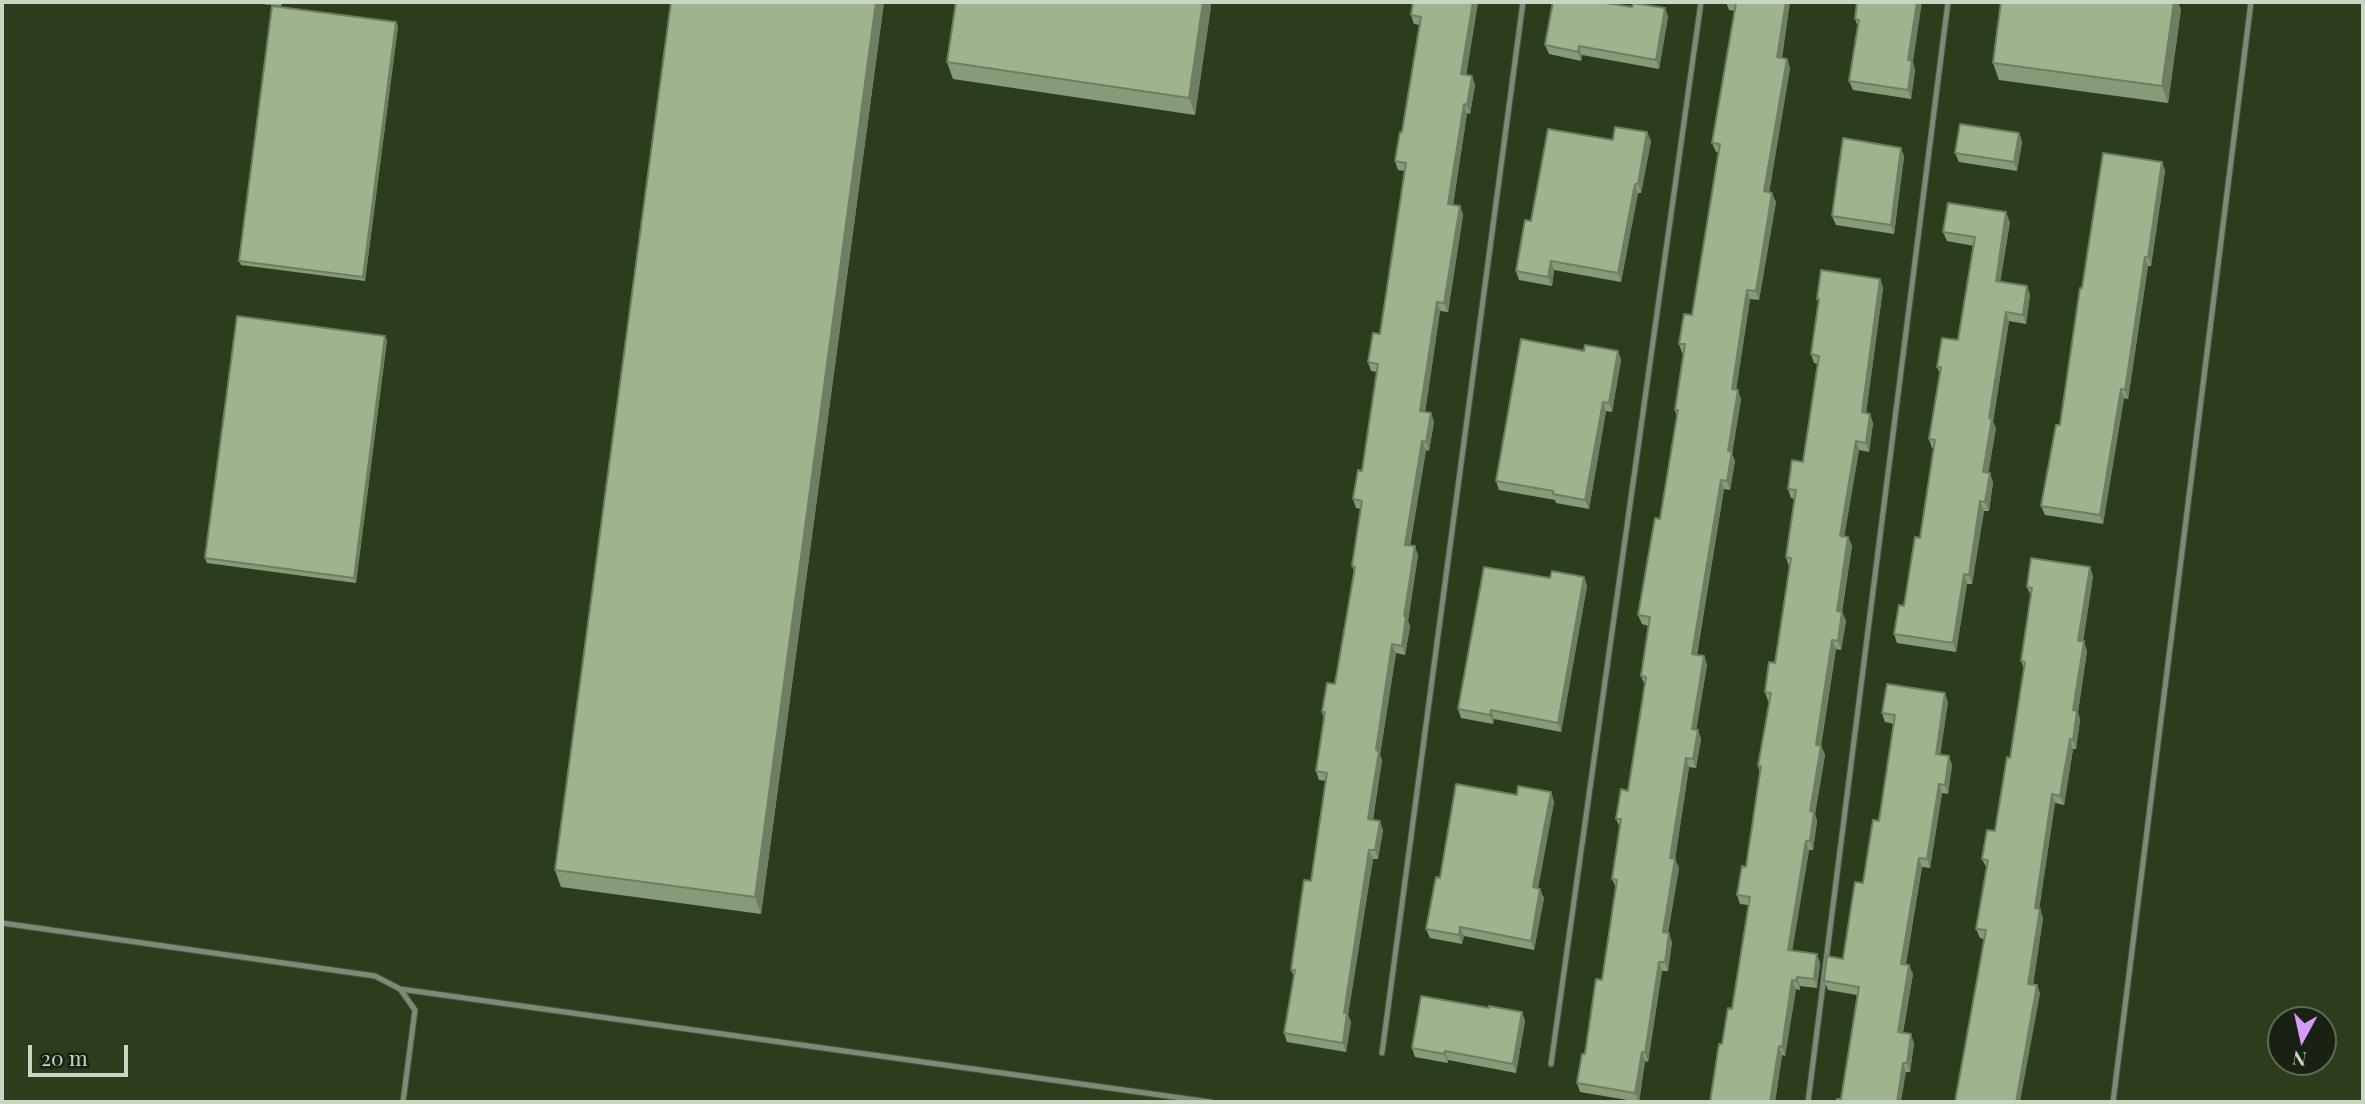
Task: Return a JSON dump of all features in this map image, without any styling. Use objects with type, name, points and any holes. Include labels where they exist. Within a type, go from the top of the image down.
[{"type":"lane","points":[[1382,1053],[1523,2]]},
{"type":"lane","points":[[1551,1064],[1701,2]]},
{"type":"lane","points":[[1808,1102],[1948,2]]},
{"type":"lane","points":[[2113,1102],[2251,2]]},
{"type":"lane","points":[[2,923],[375,976],[400,989],[1210,1102]]},
{"type":"lane","points":[[400,989],[415,1010],[403,1102]]},
{"type":"building","points":[[671,2],[876,2],[755,897],[555,870]]},
{"type":"building","points":[[956,2],[1203,2],[1189,98],[947,62]]},
{"type":"building","points":[[1413,2],[1473,2],[1461,74],[1472,76],[1467,105],[1464,104],[1448,204],[1460,206],[1444,303],[1437,302],[1420,411],[1431,413],[1426,442],[1422,441],[1405,545],[1415,546],[1402,646],[1392,644],[1376,750],[1379,751],[1368,819],[1380,821],[1375,850],[1369,850],[1344,1013],[1347,1013],[1343,1043],[1284,1033],[1295,970],[1291,970],[1304,880],[1311,881],[1327,773],[1316,771],[1325,712],[1322,712],[1327,683],[1335,684],[1355,567],[1352,566],[1362,501],[1353,499],[1358,470],[1362,471],[1378,364],[1368,362],[1373,333],[1380,334],[1406,163],[1395,161],[1421,17],[1411,15]]},
{"type":"building","points":[[1553,2],[1600,2],[1632,7],[1633,3],[1665,8],[1656,60],[1579,46],[1578,52],[1545,45]]},
{"type":"building","points":[[1730,2],[1786,2],[1777,57],[1787,59],[1764,191],[1772,193],[1756,291],[1747,290],[1732,389],[1738,390],[1728,451],[1732,451],[1727,481],[1721,480],[1692,654],[1704,656],[1692,729],[1698,730],[1693,759],[1686,758],[1670,858],[1675,859],[1663,932],[1669,933],[1665,962],[1659,962],[1645,1053],[1642,1052],[1635,1093],[1577,1083],[1582,1054],[1585,1054],[1596,979],[1602,980],[1617,880],[1612,879],[1621,819],[1616,819],[1621,789],[1628,791],[1646,677],[1641,676],[1650,617],[1638,615],[1655,518],[1660,519],[1678,410],[1675,410],[1685,344],[1679,344],[1684,314],[1692,315],[1720,144],[1712,143],[1736,3]]},
{"type":"building","points":[[1857,2],[1917,2],[1908,60],[1912,61],[1908,90],[1849,81],[1859,20],[1855,19]]},
{"type":"building","points":[[2001,2],[2174,2],[2162,86],[1993,63]]},
{"type":"building","points":[[272,6],[396,22],[363,277],[239,261]]},
{"type":"building","points":[[1960,124],[2019,133],[2014,162],[1955,153]]},
{"type":"building","points":[[1615,127],[1647,132],[1618,273],[1551,261],[1548,277],[1516,271],[1525,220],[1531,221],[1548,129],[1613,140]]},
{"type":"building","points":[[1843,138],[1901,148],[1891,225],[1832,216]]},
{"type":"building","points":[[2103,153],[2162,162],[2125,390],[2121,389],[2100,515],[2041,506],[2056,425],[2060,425]]},
{"type":"building","points":[[1948,203],[2006,212],[1996,281],[2027,286],[2023,315],[2006,312],[1983,472],[1990,473],[1985,502],[1980,501],[1969,575],[1964,574],[1953,643],[1894,634],[1899,605],[1904,606],[1915,537],[1920,538],[1935,440],[1929,439],[1941,367],[1937,367],[1942,338],[1958,340],[1975,237],[1943,232]]},
{"type":"building","points":[[1821,270],[1880,279],[1862,412],[1870,414],[1866,443],[1856,441],[1840,536],[1848,537],[1837,611],[1842,612],[1838,641],[1832,640],[1816,745],[1821,746],[1810,811],[1814,812],[1810,841],[1806,841],[1788,950],[1817,954],[1814,979],[1797,977],[1796,981],[1792,980],[1770,1102],[1710,1102],[1719,1044],[1722,1044],[1728,1008],[1732,1009],[1750,897],[1737,895],[1742,866],[1746,867],[1761,766],[1758,766],[1771,693],[1765,692],[1769,662],[1775,663],[1791,558],[1786,557],[1796,490],[1788,489],[1792,460],[1803,462],[1819,356],[1811,354]]},
{"type":"building","points":[[237,316],[385,336],[354,578],[205,558]]},
{"type":"building","points":[[1521,339],[1584,351],[1585,345],[1618,351],[1609,403],[1603,402],[1585,500],[1553,494],[1553,491],[1496,481]]},
{"type":"building","points":[[2031,558],[2090,567],[2078,641],[2084,641],[2073,710],[2077,711],[2073,740],[2070,739],[2060,796],[2052,794],[2035,908],[2040,909],[2028,984],[2037,985],[2016,1102],[1955,1102],[1986,930],[1976,929],[1988,860],[1982,859],[1987,830],[1995,831],[2025,662],[2021,661],[2032,588],[2027,587]]},
{"type":"building","points":[[1484,567],[1550,578],[1552,571],[1584,577],[1558,723],[1491,710],[1490,715],[1458,709]]},
{"type":"building","points":[[1887,684],[1945,693],[1936,754],[1949,756],[1945,785],[1939,784],[1927,859],[1919,858],[1901,964],[1909,965],[1898,1032],[1911,1034],[1897,1102],[1837,1102],[1837,1099],[1841,1099],[1859,987],[1824,981],[1827,956],[1843,959],[1855,882],[1863,883],[1873,820],[1879,821],[1895,715],[1882,713]]},
{"type":"building","points":[[1456,784],[1517,795],[1518,786],[1551,792],[1533,887],[1540,889],[1531,941],[1460,927],[1459,935],[1426,929],[1436,877],[1440,878]]},
{"type":"building","points":[[1421,996],[1522,1012],[1513,1064],[1445,1051],[1444,1054],[1412,1048]]}]
